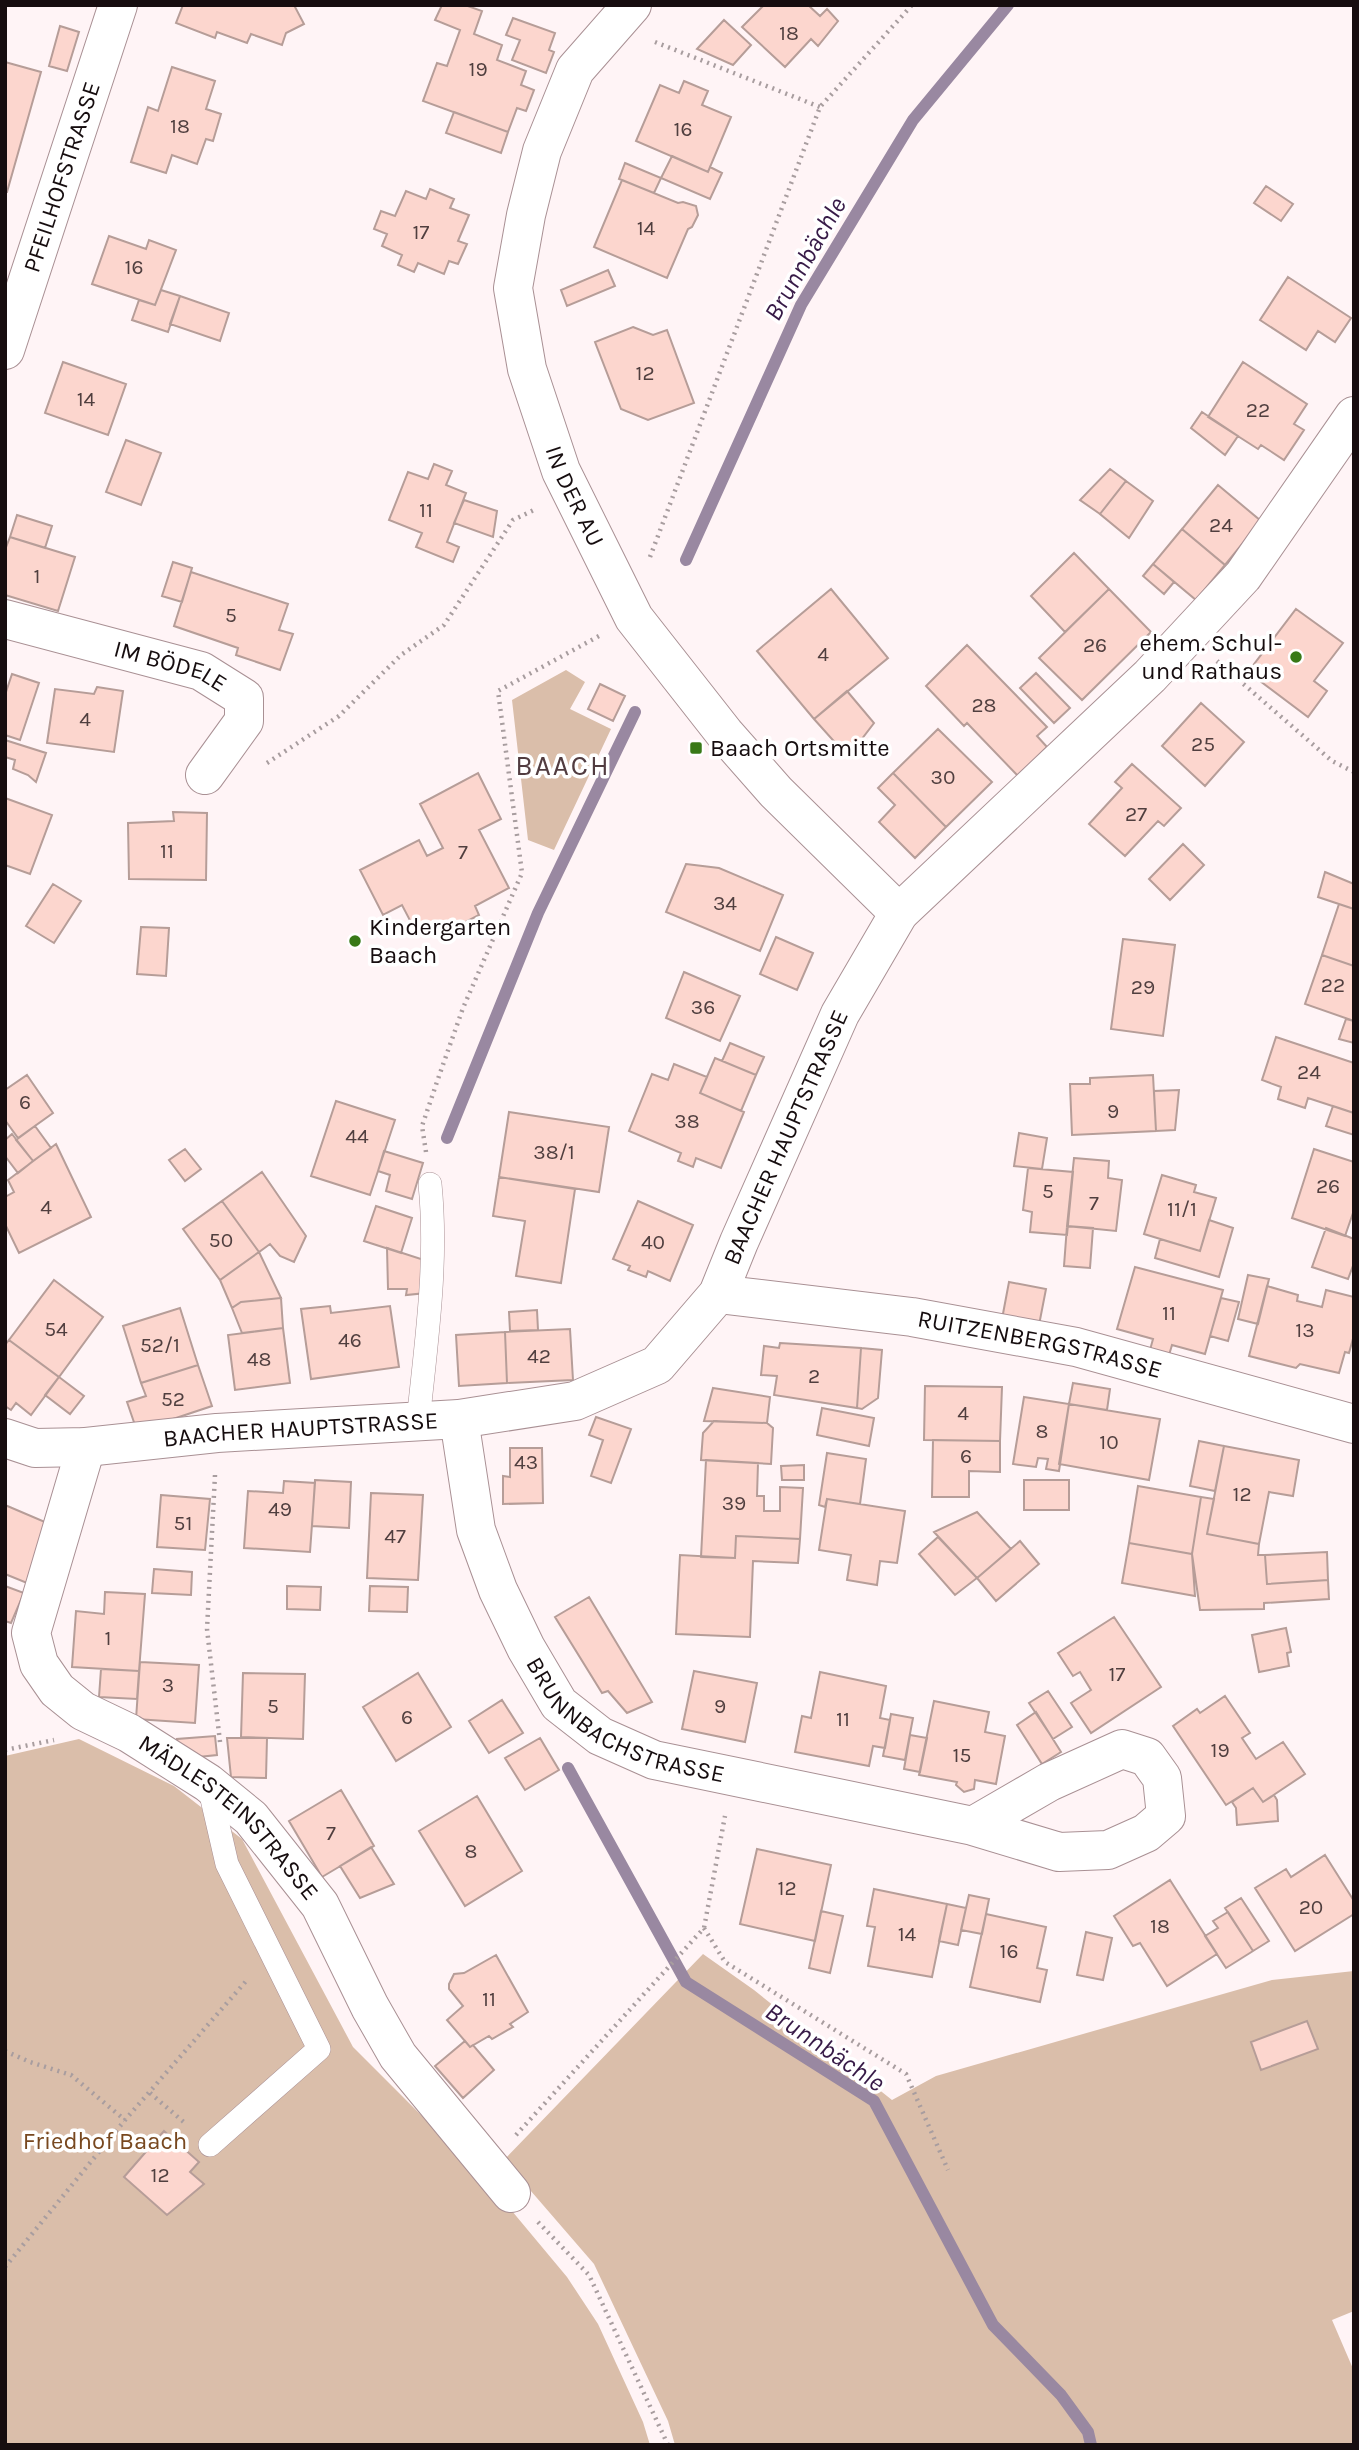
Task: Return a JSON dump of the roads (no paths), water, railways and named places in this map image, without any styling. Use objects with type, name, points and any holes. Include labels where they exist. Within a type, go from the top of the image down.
[{"type":"street","name":"PFEILHOFSTRASSE","points":[[5,350],[118,5]]},
{"type":"street","name":"IN DER AU","points":[[622,15],[575,70],[542,151],[526,215],[513,288],[527,369],[556,459],[630,611],[724,734],[768,783],[899,913]]},
{"type":"street","name":"BAACHER HAUPTSTRASSE","points":[[5,1438],[35,1448],[86,1447],[217,1433],[458,1419],[575,1401],[657,1365],[718,1294],[840,1014],[899,913],[1150,676],[1243,576],[1354,416]]},
{"type":"street","name":"IM BÖDELE","points":[[5,620],[201,671],[244,698],[244,721],[215,762]]},
{"type":"street","name":"RUITZENBERGSTRASSE","points":[[718,1294],[912,1317],[1076,1347],[1354,1423]]},
{"type":"street","name":"BRUNNBACHSTRASSE","points":[[458,1419],[476,1530],[503,1601],[526,1648],[559,1704],[600,1736],[654,1759],[973,1826]]},
{"type":"street","name":"MÄDLESTEINSTRASSE","points":[[86,1447],[31,1633],[38,1664],[57,1690],[83,1712],[129,1733],[214,1787],[251,1818],[320,1905],[370,2007],[398,2056],[500,2179]]},
{"type":"lane","points":[[418,1422],[432,1263],[434,1222],[430,1184]]},
{"type":"lane","points":[[210,2145],[319,2049],[227,1864],[214,1787]]},
{"type":"waterway","name":"Brunnbächle","points":[[686,560],[801,305],[913,120],[1008,5]]},
{"type":"waterway","name":"Brunnbächle","points":[[447,1138],[538,913],[635,712]]},
{"type":"waterway","name":"Brunnbächle","points":[[568,1768],[686,1982],[874,2101],[993,2325],[1061,2395],[1088,2432],[1091,2445]]},
{"type":"place","name":"ehem. Schul- und Rathaus","points":[[1296,657]]},
{"type":"place","name":"Baach Ortsmitte","points":[[696,748]]},
{"type":"place","name":"Kindergarten Baach","points":[[355,941]]},
{"type":"district","name":"BAACH","points":[[563,765]]},
{"type":"park label","name":"Friedhof Baach","points":[[105,2141]]}]
